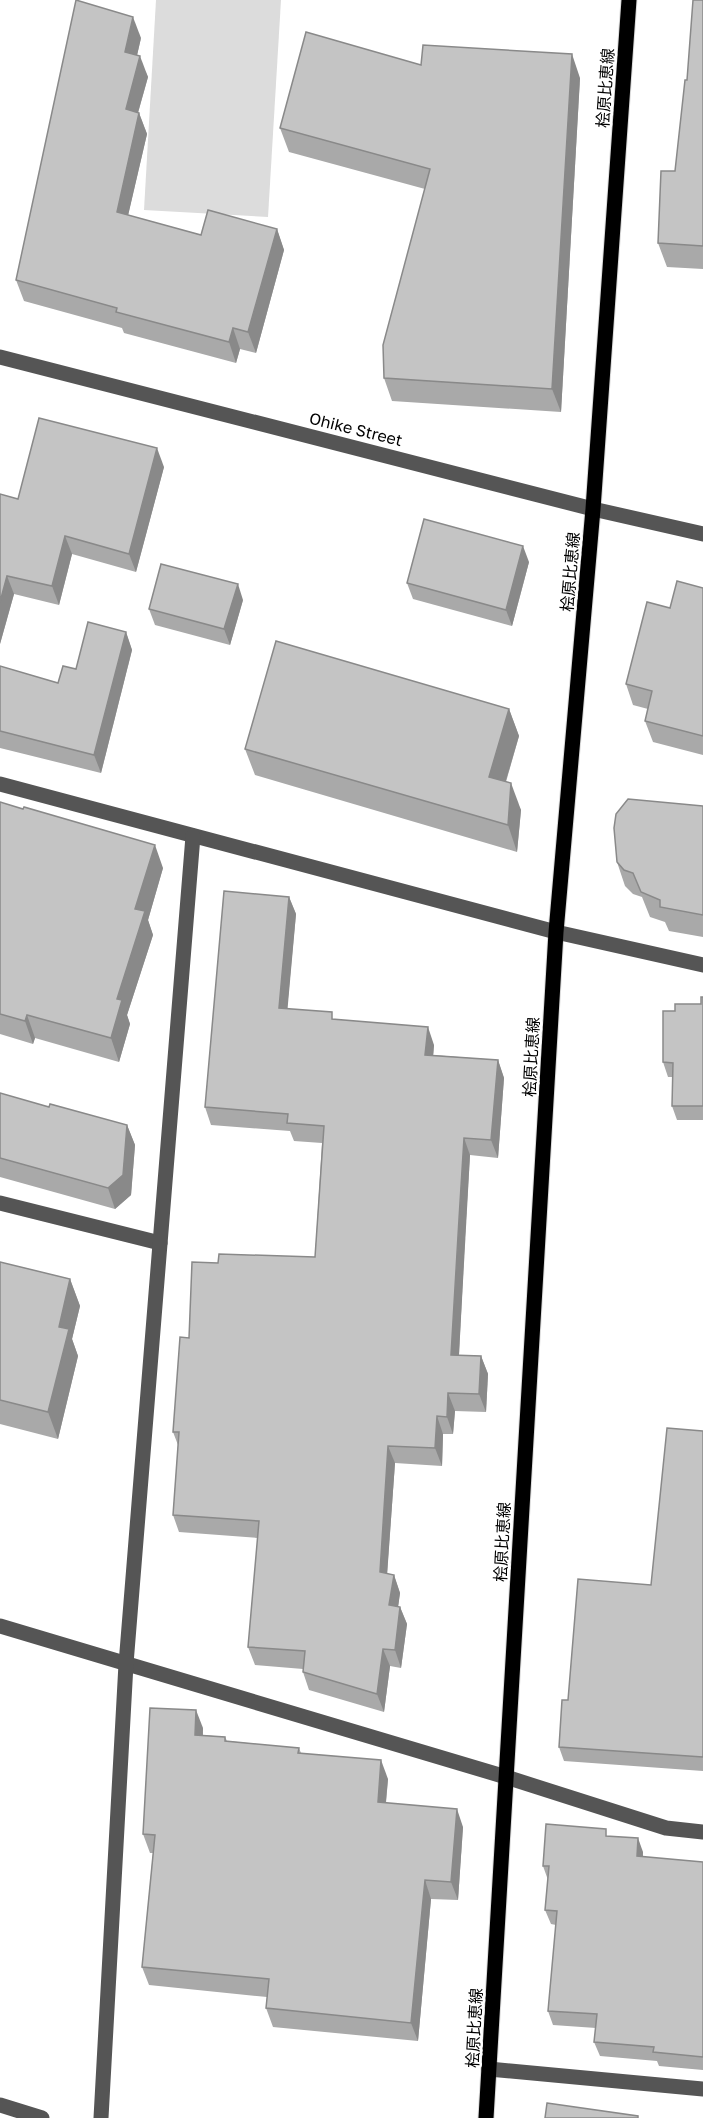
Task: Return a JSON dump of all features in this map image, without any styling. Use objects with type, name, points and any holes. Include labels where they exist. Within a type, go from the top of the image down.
[{"type":"main road","name":"桧原比恵線","points":[[486,2118],[556,932],[593,508],[629,0]]},
{"type":"street","name":"Ohike Street","points":[[0,357],[703,534]]},
{"type":"street","points":[[0,784],[556,932],[703,965]]},
{"type":"street","points":[[101,2118],[126,1664],[193,836]]},
{"type":"street","points":[[0,1203],[160,1243]]},
{"type":"street","points":[[0,1626],[506,1777],[666,1828],[703,1832]]},
{"type":"street","points":[[489,2069],[703,2089]]},
{"type":"street","points":[[0,2105],[42,2118]]},
{"type":"shaded area","points":[[156,0],[281,0],[268,217],[144,210]]},
{"type":"building","points":[[76,0],[133,17],[125,52],[140,56],[126,109],[139,113],[117,212],[201,235],[208,210],[277,229],[248,332],[233,328],[229,342],[116,312],[117,308],[16,280]]},
{"type":"building","points":[[693,0],[703,0],[703,246],[658,243],[661,171],[675,171],[685,80],[687,80]]},
{"type":"building","points":[[306,32],[421,65],[423,45],[572,54],[552,389],[384,378],[383,345],[430,169],[280,128]]},
{"type":"building","points":[[39,418],[157,448],[129,554],[65,536],[52,586],[7,576],[0,602],[0,494],[18,499]]},
{"type":"building","points":[[424,519],[523,546],[506,610],[407,583]]},
{"type":"building","points":[[161,564],[238,584],[224,629],[149,609]]},
{"type":"building","points":[[677,581],[703,588],[703,736],[645,721],[652,691],[626,684],[647,602],[670,608]]},
{"type":"building","points":[[88,622],[126,632],[94,755],[0,731],[0,666],[58,683],[63,666],[76,669]]},
{"type":"building","points":[[276,641],[509,709],[489,777],[511,783],[508,825],[245,749]]},
{"type":"building","points":[[628,799],[703,806],[703,915],[660,907],[660,900],[641,892],[633,873],[624,870],[617,862],[614,828],[616,814]]},
{"type":"building","points":[[0,802],[155,845],[135,909],[145,911],[117,999],[122,1000],[111,1038],[27,1015],[25,1021],[0,1014]]},
{"type":"building","points":[[224,891],[289,897],[279,1008],[332,1012],[332,1019],[428,1027],[425,1055],[498,1060],[491,1140],[464,1138],[451,1355],[481,1356],[479,1394],[448,1393],[447,1417],[437,1416],[435,1448],[388,1446],[380,1572],[394,1575],[389,1605],[400,1607],[395,1650],[383,1649],[377,1694],[303,1672],[305,1651],[248,1647],[259,1521],[173,1515],[179,1432],[173,1432],[180,1337],[189,1338],[192,1262],[218,1263],[219,1254],[315,1257],[324,1126],[287,1123],[288,1114],[205,1107]]},
{"type":"building","points":[[701,997],[703,997],[703,1106],[672,1106],[673,1063],[663,1062],[663,1011],[675,1011],[675,1004],[701,1004]]},
{"type":"building","points":[[0,1093],[127,1125],[123,1175],[108,1188],[0,1158]]},
{"type":"building","points":[[0,1262],[70,1279],[59,1327],[69,1329],[48,1412],[0,1400]]},
{"type":"building","points":[[667,1428],[703,1431],[703,1757],[559,1747],[562,1700],[568,1700],[578,1579],[651,1585]]},
{"type":"building","points":[[150,1708],[196,1710],[195,1735],[225,1737],[225,1741],[299,1748],[298,1753],[381,1760],[378,1802],[457,1809],[451,1882],[425,1880],[411,2023],[266,2008],[269,1979],[142,1967],[155,1835],[143,1834]]},
{"type":"building","points":[[546,1824],[606,1829],[606,1836],[638,1838],[637,1856],[703,1862],[703,2057],[653,2052],[654,2047],[594,2042],[597,2014],[548,2011],[557,1911],[545,1910],[549,1866],[543,1866]]},
{"type":"building","points":[[547,2103],[638,2116],[638,2118],[545,2118]]}]
